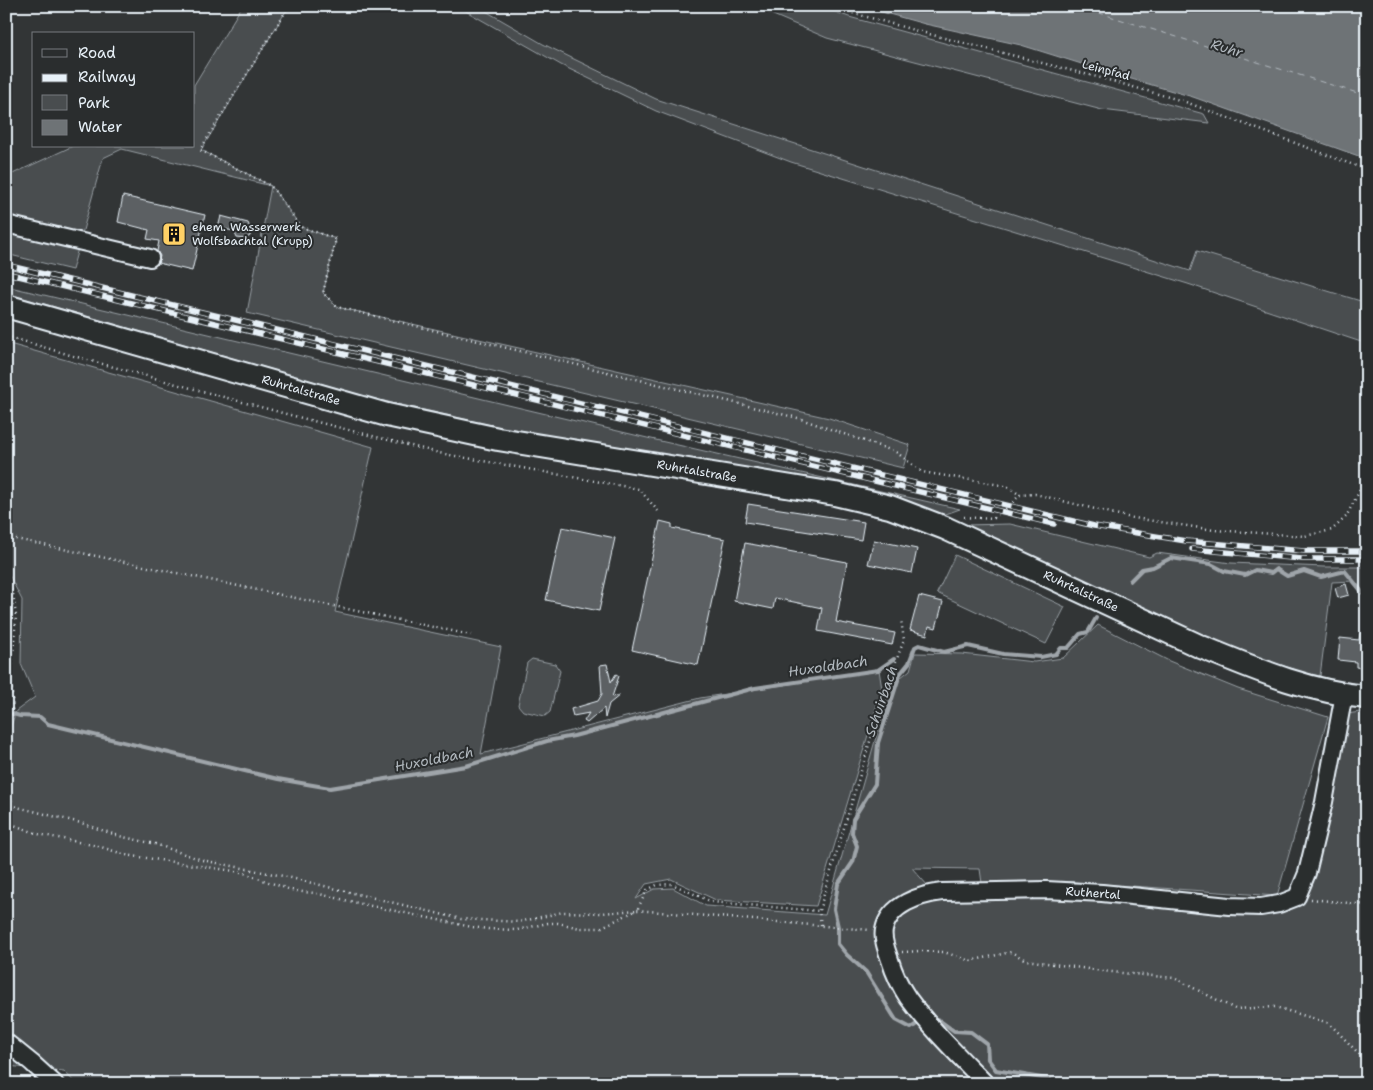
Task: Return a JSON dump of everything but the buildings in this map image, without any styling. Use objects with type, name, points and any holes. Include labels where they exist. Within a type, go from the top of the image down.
[{"type":"main road","name":"Ruhrtalstraße","points":[[6,306],[387,415],[498,439],[835,494],[890,507],[945,528],[1200,646],[1277,677],[1344,694],[1367,697]]},
{"type":"street","points":[[6,224],[150,258]]},
{"type":"street","points":[[1297,896],[1307,873],[1324,802],[1344,694]]},
{"type":"street","name":"Ruthertal","points":[[884,931],[888,919],[898,908],[925,895],[942,892],[1046,890],[1102,893],[1228,906],[1261,907],[1278,904],[1297,896]]},
{"type":"street","points":[[884,931],[894,973],[911,1001],[936,1032],[986,1084]]},
{"type":"street","points":[[6,1042],[55,1084]]},
{"type":"path","points":[[289,6],[200,150],[271,186],[301,227],[336,239],[323,293],[337,307],[798,418],[896,452],[922,472],[1007,486],[1020,495],[1035,494],[1127,517],[1214,530],[1306,536],[1332,530],[1346,517],[1367,476]]},
{"type":"path","name":"Leinpfad","points":[[834,6],[904,27],[1092,75],[1183,101],[1367,170]]},
{"type":"path","points":[[6,336],[271,410],[439,453],[639,489],[658,511]]},
{"type":"path","points":[[945,528],[952,519],[963,517],[992,518],[1009,506],[1020,495]]},
{"type":"path","points":[[6,537],[470,635]]},
{"type":"path","points":[[6,581],[13,594],[16,616],[11,679],[13,707],[6,726]]},
{"type":"path","points":[[820,926],[819,911],[886,688],[904,640],[901,620]]},
{"type":"path","points":[[6,802],[13,806],[81,823],[119,836],[155,844],[202,860],[283,876],[461,919],[518,922],[563,912],[602,913],[637,910],[884,931]]},
{"type":"path","points":[[6,822],[38,834],[98,846],[126,855],[241,872],[292,890],[315,893],[488,929],[517,930],[548,923],[558,923],[580,928],[600,928],[637,910],[647,890],[657,884],[672,884],[712,902],[819,911]]},
{"type":"path","points":[[1297,896],[1367,905]]},
{"type":"path","points":[[888,953],[944,952],[970,961],[1011,952],[1026,960],[1102,971],[1174,978],[1235,1009],[1275,1007],[1329,1023],[1367,1062]]},
{"type":"green space","points":[[242,6],[289,6],[201,150],[271,186],[122,149],[103,158],[72,270],[6,254],[6,177],[69,148],[195,148],[195,83]]},
{"type":"green space","points":[[457,6],[477,6],[543,44],[656,99],[1190,271],[1197,251],[1367,303],[1367,344],[1188,284],[791,162],[656,111],[561,65]]},
{"type":"green space","points":[[752,6],[819,6],[849,17],[1204,114],[1209,123],[1102,110],[827,38]]},
{"type":"green space","points":[[271,186],[301,227],[336,239],[323,293],[337,307],[829,418],[910,445],[903,468],[247,313]]},
{"type":"green space","points":[[6,286],[660,441],[960,509],[940,516],[655,455],[491,425],[375,399],[6,293]]},
{"type":"green space","points":[[6,343],[373,447],[335,612],[501,647],[481,754],[700,698],[879,670],[882,689],[816,906],[716,900],[671,879],[646,884],[636,899],[654,889],[673,888],[706,906],[825,915],[891,685],[910,670],[915,653],[962,654],[1034,662],[1063,658],[1098,625],[1169,661],[1238,689],[1328,717],[1277,896],[1073,882],[982,883],[980,869],[912,868],[937,896],[1077,897],[1261,913],[1302,904],[1347,714],[1367,711],[1367,1084],[76,1084],[64,1071],[6,1066],[6,801],[13,801],[6,786],[6,741],[16,711],[35,697],[21,664],[22,600],[6,569]]},
{"type":"green space","points":[[1010,524],[1149,557],[1157,553],[1231,563],[1367,567],[1367,597],[1364,596],[1354,581],[1332,582],[1320,676],[1239,651],[964,525]]},
{"type":"green space","points":[[955,555],[1065,607],[1046,644],[937,593]]},
{"type":"green space","points":[[532,659],[555,664],[560,671],[550,712],[545,716],[523,711],[518,705],[527,663]]},
{"type":"water","name":"Ruhr","points":[[860,6],[1367,6],[1367,159],[1193,97],[1021,45],[925,24]]},
{"type":"waterway","name":"Schuirbach","points":[[1130,581],[1142,569],[1153,567],[1171,558],[1211,564],[1224,571],[1245,575],[1255,570],[1271,573],[1276,569],[1287,576],[1304,571],[1321,577],[1345,571],[1363,593],[1367,595]]},
{"type":"waterway","name":"Schuirbach","points":[[921,1021],[911,1028],[896,1020],[866,972],[838,944],[838,927],[834,909],[838,884],[853,862],[857,846],[852,833],[853,819],[875,784],[878,743],[900,674],[909,663],[915,647],[919,645],[944,652],[968,646],[1003,654],[1041,657],[1056,654],[1061,648],[1068,648],[1080,634],[1088,632],[1096,618]]},
{"type":"waterway","name":"Huxoldbach","points":[[6,712],[20,716],[40,717],[48,724],[278,779],[330,788],[466,766],[547,741],[574,736],[755,688],[878,670],[894,659]]},
{"type":"waterway","name":"Schuirbach","points":[[933,1018],[954,1031],[971,1032],[987,1044],[988,1059],[996,1070],[1047,1079],[1060,1084]]},
{"type":"ferry route","points":[[1077,6],[1367,96]]},
{"type":"railway","points":[[6,265],[1094,526],[1186,541],[1304,551],[1367,551]]},
{"type":"railway","points":[[6,273],[1054,524]]},
{"type":"railway","points":[[1192,549],[1302,559],[1367,559]]},
{"type":"place","name":"ehem. Wasserwerk Wolfsbachtal (Krupp)","points":[[174,234]]}]
